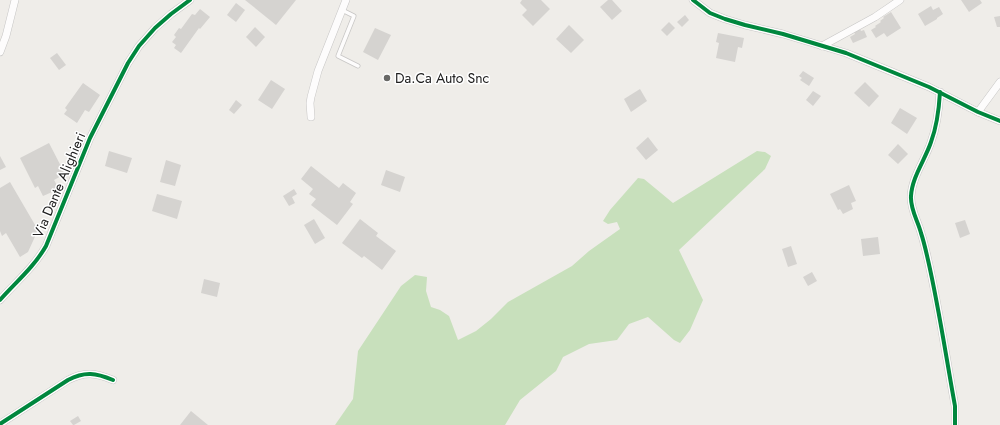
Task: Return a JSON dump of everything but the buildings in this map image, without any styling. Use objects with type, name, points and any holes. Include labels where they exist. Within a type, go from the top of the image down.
[{"type":"street","points":[[0,52],[6,36],[15,0]]},
{"type":"street","name":"Via Dante Alighieri","points":[[0,300],[29,269],[46,246],[90,138],[120,76],[134,53],[155,28],[190,0]]},
{"type":"street","points":[[311,117],[311,96],[318,71],[346,0]]},
{"type":"street","points":[[693,0],[710,13],[725,19],[783,34],[846,53],[916,81],[978,112],[1000,121]]},
{"type":"street","points":[[822,46],[900,0]]},
{"type":"street","points":[[978,112],[1000,82]]},
{"type":"street","points":[[940,92],[933,137],[915,178],[911,198],[914,212],[925,244],[932,278],[955,406],[955,425]]},
{"type":"street","points":[[0,424],[68,380],[79,375],[96,374],[113,380]]},
{"type":"lane","points":[[342,10],[354,16],[338,56],[358,66]]},
{"type":"green space","points":[[757,151],[765,152],[771,156],[765,169],[679,250],[703,300],[690,330],[680,343],[674,340],[648,317],[629,324],[617,340],[589,344],[563,357],[556,371],[520,400],[505,425],[335,425],[353,399],[358,351],[401,286],[415,275],[427,277],[426,291],[431,307],[440,310],[449,316],[458,340],[476,331],[508,302],[572,266],[589,251],[620,229],[617,222],[608,224],[603,221],[610,210],[638,178],[644,179],[673,203]]},
{"type":"cycle path","points":[[0,300],[30,268],[46,246],[90,138],[128,63],[139,46],[155,28],[190,0]]},
{"type":"cycle path","points":[[693,0],[710,13],[725,19],[783,34],[846,53],[929,87],[978,112],[1000,121]]},
{"type":"cycle path","points":[[940,92],[935,130],[914,182],[911,201],[924,243],[936,296],[955,406],[955,425]]},
{"type":"cycle path","points":[[0,424],[74,377],[90,374],[113,380]]},
{"type":"place","name":"Da.Ca Auto Snc","points":[[387,78]]}]
